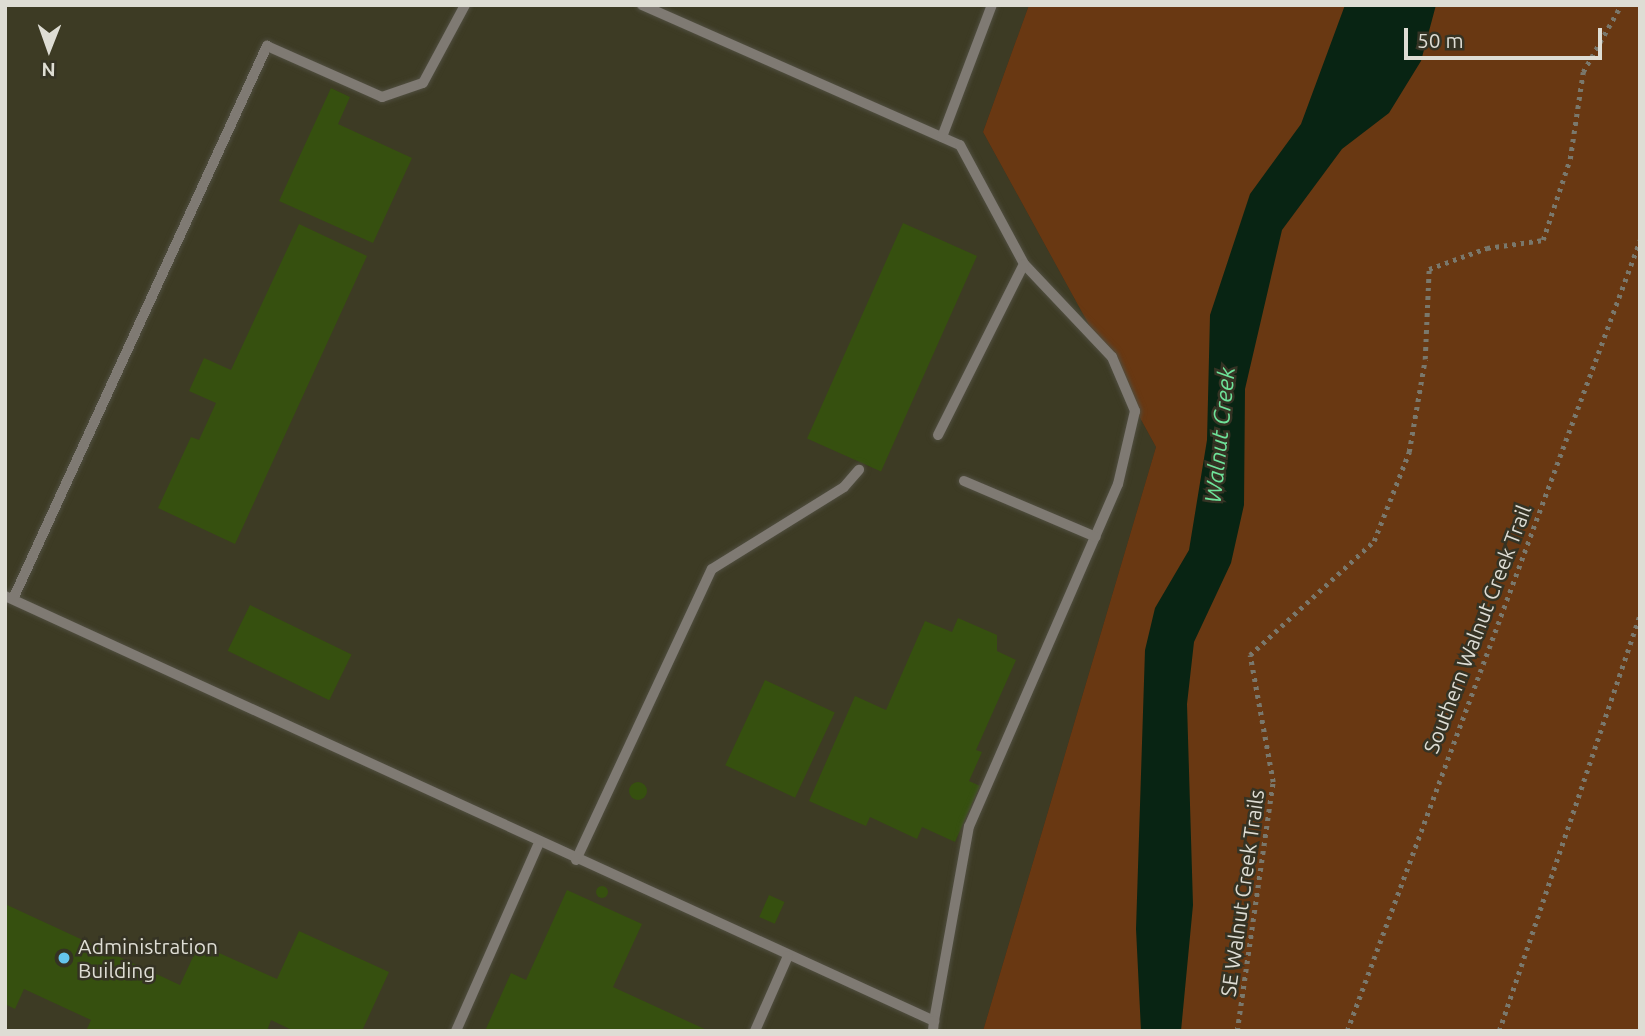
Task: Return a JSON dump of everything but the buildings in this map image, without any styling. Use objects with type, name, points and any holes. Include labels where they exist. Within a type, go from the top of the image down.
[{"type":"lane","points":[[465,5],[423,83],[382,97],[267,46],[9,597],[934,1026],[969,826],[1118,484],[1135,411],[1112,357],[1024,264],[960,145],[642,5]]},
{"type":"lane","points":[[942,136],[992,5]]},
{"type":"lane","points":[[938,435],[1024,264]]},
{"type":"lane","points":[[576,860],[712,569],[845,487],[859,470]]},
{"type":"lane","points":[[964,481],[1096,537]]},
{"type":"lane","points":[[456,1031],[539,843]]},
{"type":"lane","points":[[754,1031],[788,956]]},
{"type":"path","name":"SE Walnut Creek Trails","points":[[1237,1031],[1273,782],[1250,655],[1374,541],[1409,452],[1425,359],[1429,269],[1487,248],[1543,240],[1570,159],[1583,72],[1622,5]]},
{"type":"path","name":"Southern Walnut Creek Trail","points":[[1347,1031],[1640,240]]},
{"type":"path","points":[[1499,1031],[1640,614]]},
{"type":"shaded area","points":[[5,5],[1029,5],[983,132],[1156,447],[983,1031],[5,1031]]},
{"type":"shaded area","points":[[1029,5],[1640,5],[1640,1031],[983,1031],[1156,447],[983,132]]},
{"type":"water","name":"Walnut Creek","points":[[1345,5],[1436,5],[1421,61],[1389,113],[1342,149],[1282,230],[1245,389],[1244,505],[1231,563],[1194,642],[1187,704],[1193,905],[1181,1031],[1141,1031],[1136,929],[1145,650],[1155,608],[1189,550],[1207,440],[1210,315],[1250,194],[1301,124]]},
{"type":"place","name":"Administration Building","points":[[64,958]]}]
